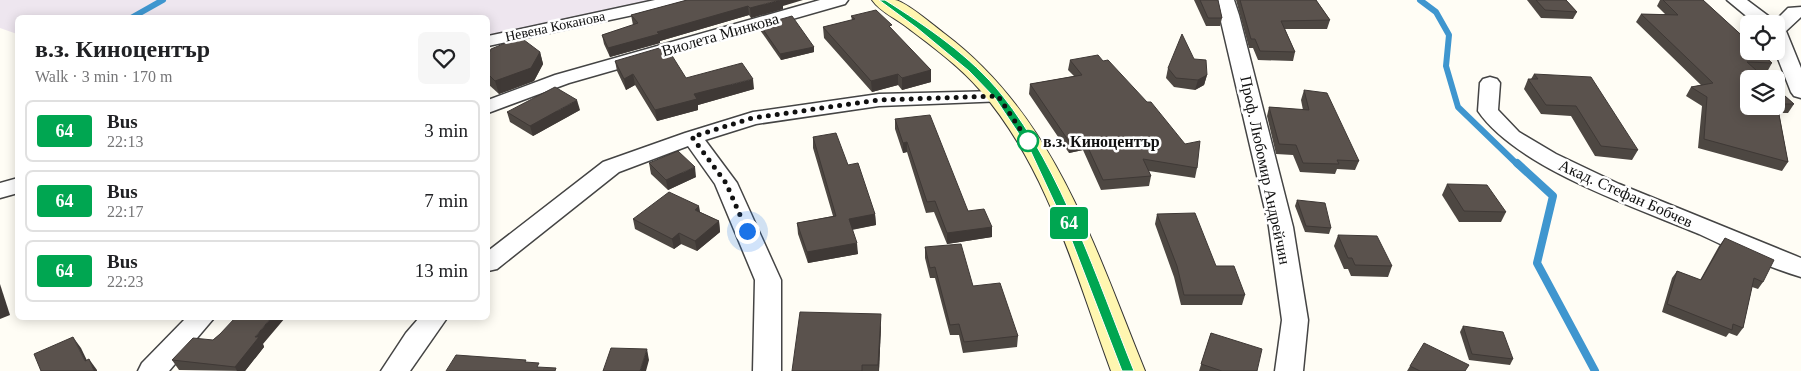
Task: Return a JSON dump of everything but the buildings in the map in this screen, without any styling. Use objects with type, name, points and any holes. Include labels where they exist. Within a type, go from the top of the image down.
[{"type":"main road","points":[[883,0],[935,38],[972,70],[998,96],[1039,160],[1075,236],[1128,371]]},
{"type":"street","name":"Невена Коканова","points":[[490,40],[680,0]]},
{"type":"street","name":"Виолета Минкова","points":[[490,106],[562,79],[839,0]]},
{"type":"street","name":"Проф. Любомир Андрейчин","points":[[1225,0],[1282,227],[1295,320],[1289,371]]},
{"type":"street","points":[[1736,0],[1756,15]]},
{"type":"street","points":[[1785,19],[1794,12],[1801,12]]},
{"type":"street","points":[[1785,54],[1801,92]]},
{"type":"street","name":"Акад. Стефан Бобчев","points":[[1490,83],[1488,111],[1512,136],[1548,160],[1801,268]]},
{"type":"street","points":[[490,261],[611,167],[692,137],[752,118],[879,100],[998,96]]},
{"type":"street","points":[[692,137],[726,183],[768,280],[767,371]]},
{"type":"street","points":[[0,191],[15,186]]},
{"type":"street","points":[[152,371],[200,320]]},
{"type":"street","points":[[394,371],[415,340],[432,320]]},
{"type":"shaded area","points":[[0,0],[680,0],[490,40],[490,15],[15,15],[15,33],[0,28]]},
{"type":"waterway","points":[[136,15],[163,0]]},
{"type":"waterway","points":[[1420,0],[1436,12],[1449,35],[1446,66],[1458,107],[1518,165]]},
{"type":"waterway","points":[[1517,163],[1553,196],[1537,263],[1595,371]]},
{"type":"bus line","name":"64","points":[[883,0],[920,26],[972,70],[998,96],[1035,152],[1075,236],[1128,371]]},
{"type":"place","name":"в.з. Киноцентър","points":[[1028,141]]},
{"type":"route","points":[[747,231],[726,183],[692,137],[752,118],[879,100],[998,96],[1028,141]]}]
